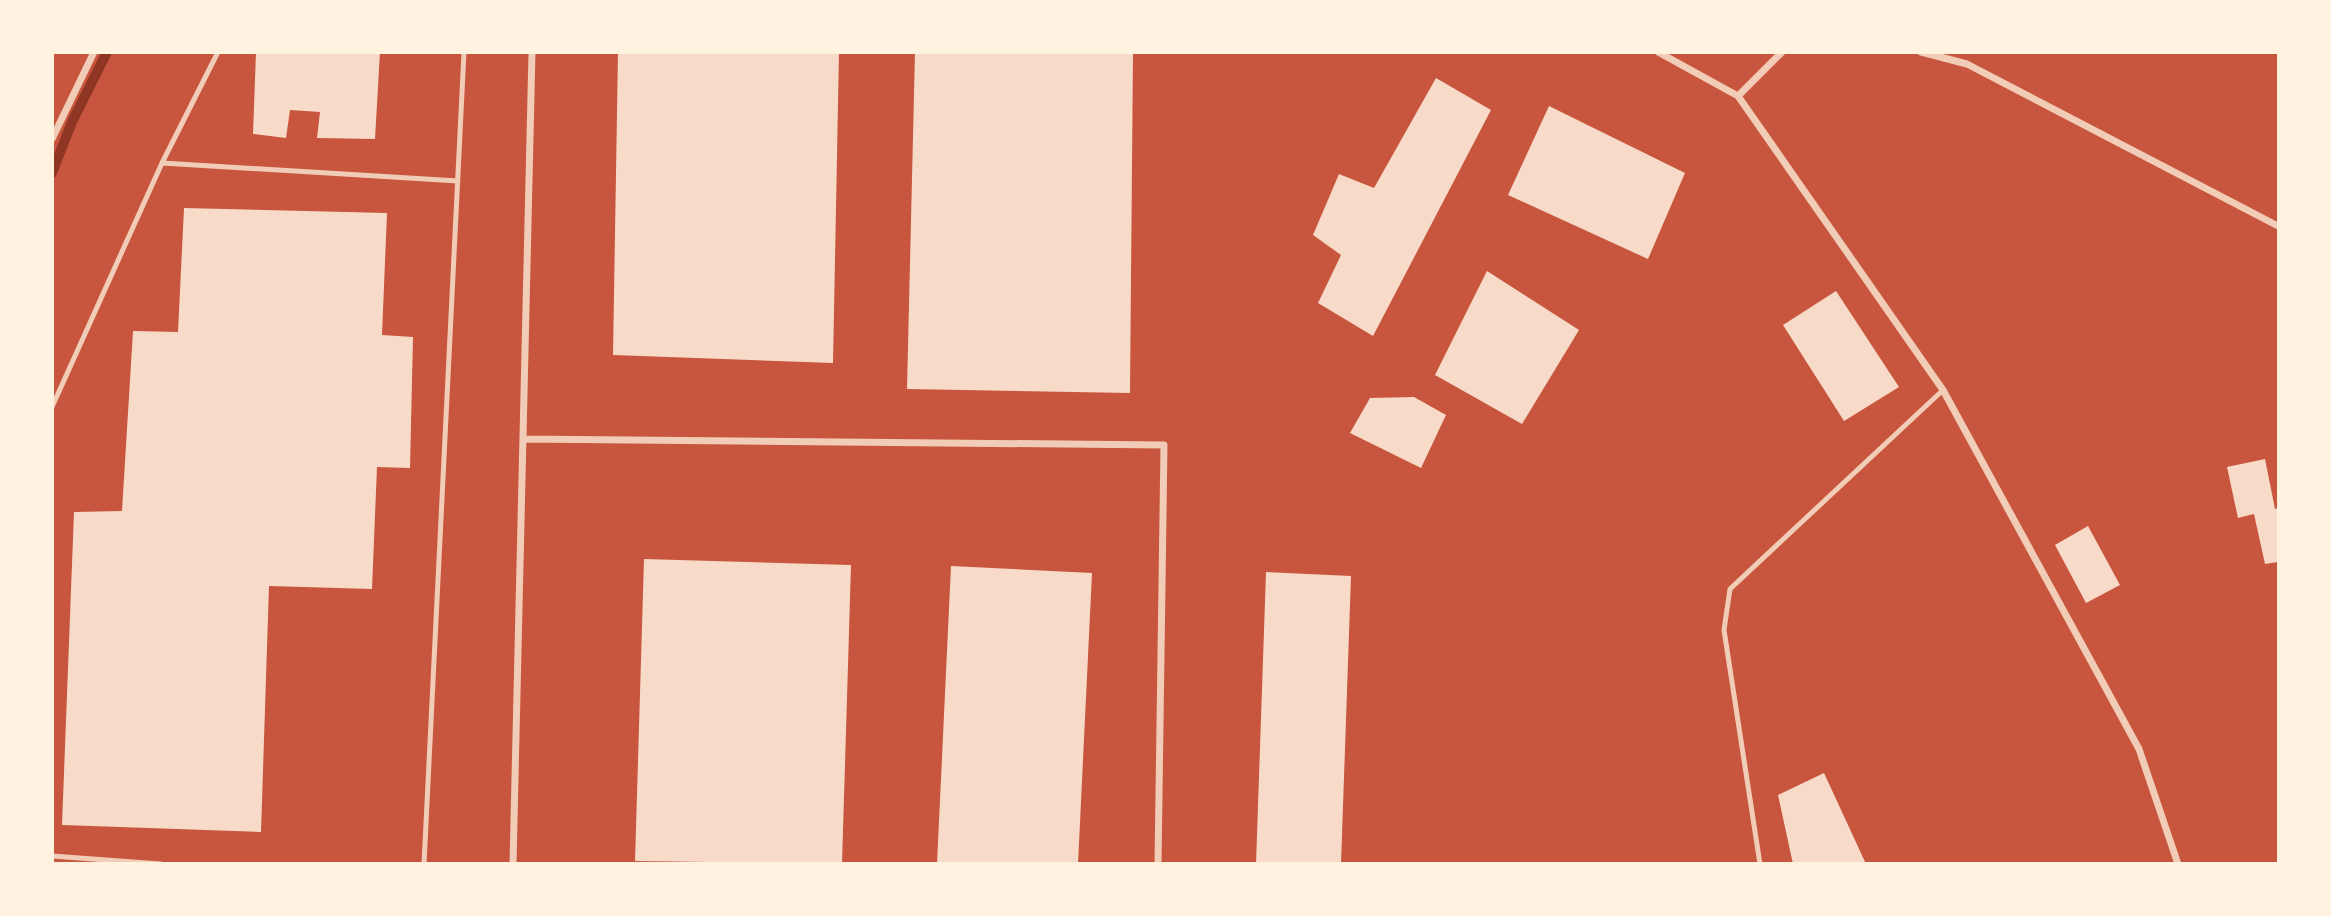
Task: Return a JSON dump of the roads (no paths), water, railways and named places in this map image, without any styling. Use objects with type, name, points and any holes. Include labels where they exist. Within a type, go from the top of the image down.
[{"type":"street","points":[[52,139],[94,52]]},
{"type":"street","points":[[513,863],[532,52]]},
{"type":"street","points":[[1658,52],[1738,96],[1943,390],[2139,749],[2178,863]]},
{"type":"street","points":[[1738,96],[1782,52]]},
{"type":"street","points":[[1921,52],[1968,64],[2278,226]]},
{"type":"street","points":[[523,439],[1164,445],[1158,863]]},
{"type":"lane","points":[[52,407],[162,163],[218,52]]},
{"type":"lane","points":[[424,863],[464,52]]},
{"type":"lane","points":[[162,163],[458,181]]},
{"type":"lane","points":[[1760,863],[1724,631],[1730,589],[1943,390]]},
{"type":"lane","points":[[52,856],[161,863]]},
{"type":"waterway","points":[[52,173],[72,122],[107,52]]}]
